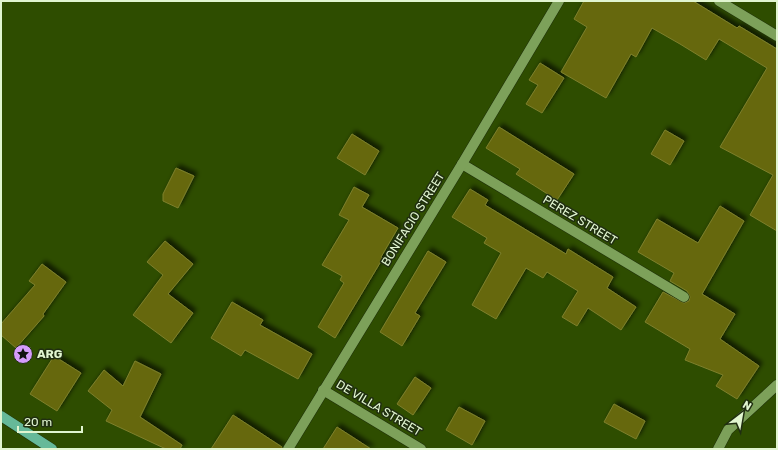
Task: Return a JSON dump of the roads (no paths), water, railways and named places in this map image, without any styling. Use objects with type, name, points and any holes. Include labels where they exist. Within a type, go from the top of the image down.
[{"type":"main road","points":[[1,416],[52,449]]},
{"type":"street","name":"BONIFACIO STREET","points":[[288,449],[462,164],[559,1]]},
{"type":"street","points":[[719,1],[777,36]]},
{"type":"street","name":"PEREZ STREET","points":[[462,164],[684,297]]},
{"type":"street","points":[[718,449],[728,430],[777,385]]},
{"type":"street","name":"DE VILLA STREET","points":[[323,390],[421,449]]},
{"type":"place","name":"ARG","points":[[23,354]]}]
